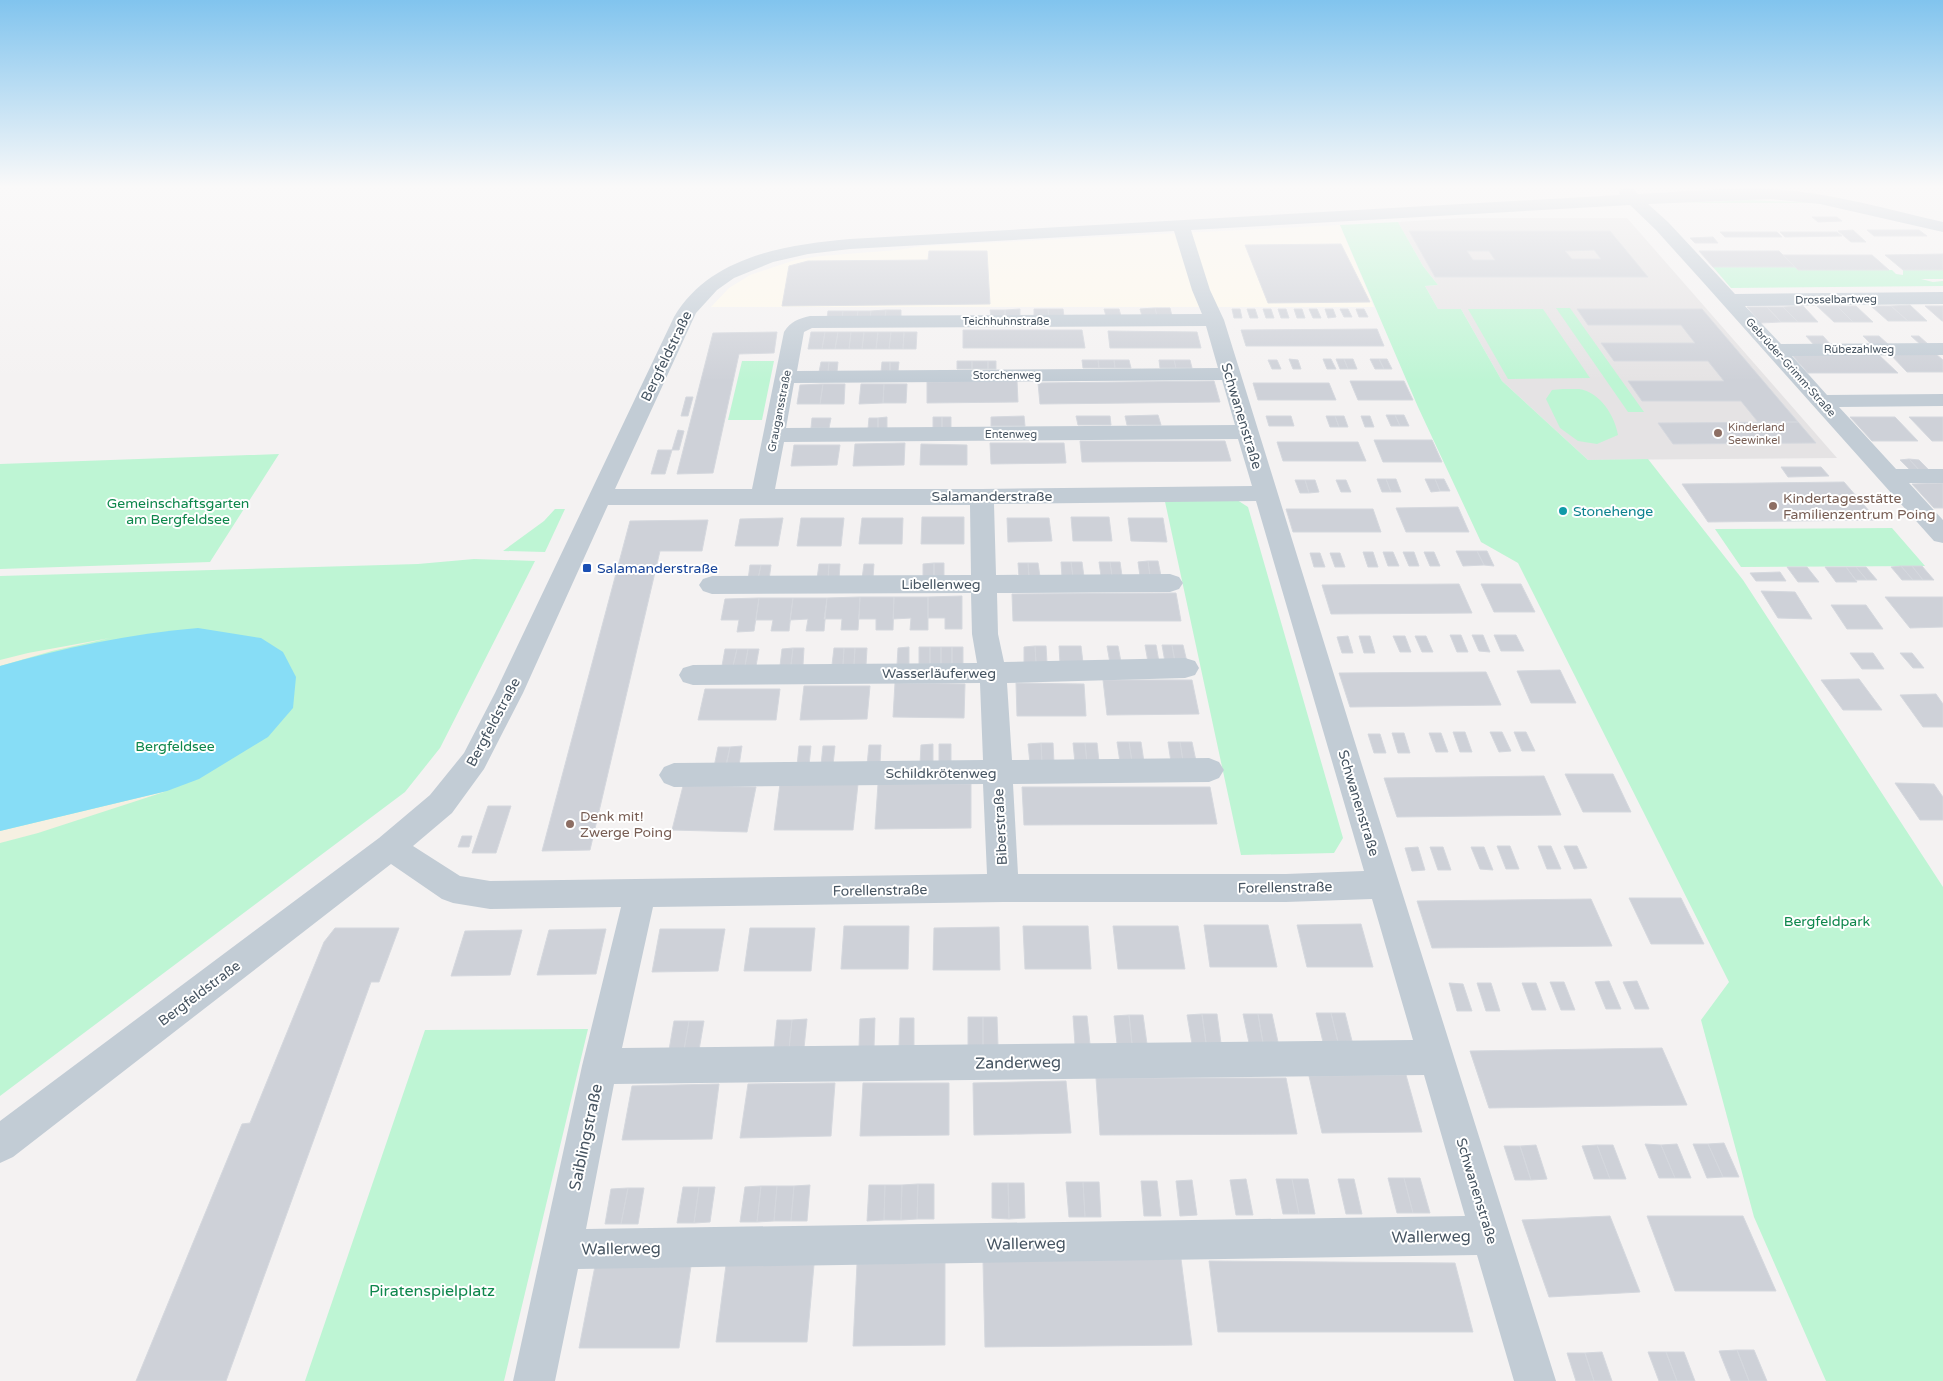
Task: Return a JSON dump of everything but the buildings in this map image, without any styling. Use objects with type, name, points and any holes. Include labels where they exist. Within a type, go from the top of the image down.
[{"type":"street","name":"Bergfeldstraße","points":[[0,1144],[390,847],[441,804],[474,761],[509,692],[674,334],[688,310],[711,286],[737,270],[766,258],[791,252]]},
{"type":"street","name":"Schwanenstraße","points":[[1189,252],[1201,290],[1214,320],[1383,884],[1535,1381]]},
{"type":"street","name":"Gebrüder-Grimm-Straße","points":[[1686,252],[1943,535]]},
{"type":"street","name":"Drosselbartweg","points":[[1730,300],[1943,298]]},
{"type":"street","name":"Teichhuhnstraße","points":[[798,326],[820,322],[1214,320]]},
{"type":"street","name":"Graugansstraße","points":[[762,497],[794,332],[798,326]]},
{"type":"street","name":"Rübezahlweg","points":[[1776,350],[1943,349]]},
{"type":"street","name":"Storchenweg","points":[[786,377],[1229,374]]},
{"type":"street","points":[[1822,400],[1943,400]]},
{"type":"street","name":"Entenweg","points":[[775,435],[1248,432]]},
{"type":"street","points":[[1890,476],[1943,476]]},
{"type":"street","name":"Salamanderstraße","points":[[600,496],[982,497],[1265,493]]},
{"type":"street","name":"Biberstraße","points":[[982,497],[985,634],[993,673],[1003,888]]},
{"type":"street","name":"Libellenweg","points":[[712,585],[1170,583]]},
{"type":"street","name":"Wasserläuferweg","points":[[694,675],[993,673],[1185,668]]},
{"type":"street","name":"Schildkrötenweg","points":[[674,775],[1209,770]]},
{"type":"street","name":"Forellenstraße","points":[[390,847],[453,889],[490,894],[640,894],[1003,888],[1286,888],[1383,884]]},
{"type":"street","name":"Saiblingstraße","points":[[534,1381],[600,1066],[640,894]]},
{"type":"street","name":"Zanderweg","points":[[600,1066],[1436,1057]]},
{"type":"street","name":"Wallerweg","points":[[561,1249],[1491,1235]]},
{"type":"shaded area","points":[[866,252],[1351,252],[1374,307],[711,307],[729,288],[750,275],[795,260]]},
{"type":"shaded area","points":[[1415,252],[1657,252],[1837,458],[1588,460],[1502,381],[1461,309],[1438,309],[1425,286],[1438,285]]},
{"type":"green space","name":"Bergfeldpark","points":[[1352,252],[1415,252],[1438,285],[1425,286],[1438,309],[1461,309],[1502,381],[1588,460],[1648,459],[1743,580],[1943,887],[1943,1381],[1826,1381],[1754,1217],[1701,1020],[1729,982],[1518,563],[1481,542],[1418,407]]},
{"type":"green space","points":[[1713,267],[1795,267],[1798,270],[1892,270],[1896,274],[1903,275],[1903,270],[1943,270],[1943,279],[1921,279],[1933,282],[1943,281],[1943,286],[1731,288]]},
{"type":"green space","points":[[1556,308],[1570,308],[1644,412],[1628,412]]},
{"type":"green space","points":[[1468,309],[1543,309],[1590,378],[1508,379]]},
{"type":"green space","points":[[742,361],[774,361],[762,420],[728,420]]},
{"type":"green space","points":[[1552,390],[1587,391],[1600,400],[1614,420],[1618,435],[1597,444],[1578,441],[1560,428],[1546,399]]},
{"type":"green space","name":"Gemeinschaftsgarten am Bergfeldsee","points":[[279,454],[210,562],[0,569],[0,464]]},
{"type":"green space","points":[[1164,497],[1234,498],[1248,507],[1343,838],[1334,853],[1241,855]]},
{"type":"green space","points":[[555,509],[565,509],[545,552],[503,551],[544,521]]},
{"type":"green space","points":[[1892,528],[1925,566],[1741,567],[1715,529]]},
{"type":"green space","name":"Bergfeldsee","points":[[474,559],[535,561],[440,748],[405,792],[0,1096],[0,576],[418,564]]},
{"type":"green space","name":"Piratenspielplatz","points":[[588,1029],[504,1381],[305,1381],[425,1030]]},
{"type":"sand","points":[[110,638],[52,651],[0,666],[0,660]]},
{"type":"sand","points":[[167,791],[38,833],[0,843],[0,831]]},
{"type":"water","name":"Bergfeldsee","points":[[198,628],[261,638],[283,652],[296,677],[293,708],[268,737],[199,779],[167,791],[0,831],[0,666],[98,642]]},
{"type":"place","name":"Kinderland Seewinkel","points":[[1718,433]]},
{"type":"place","name":"Kindertagesstätte Familienzentrum Poing","points":[[1773,506]]},
{"type":"place","name":"Stonehenge","points":[[1563,511]]},
{"type":"place","name":"Salamanderstraße","points":[[587,568]]},
{"type":"place","name":"Denk mit! Zwerge Poing","points":[[570,824]]}]
